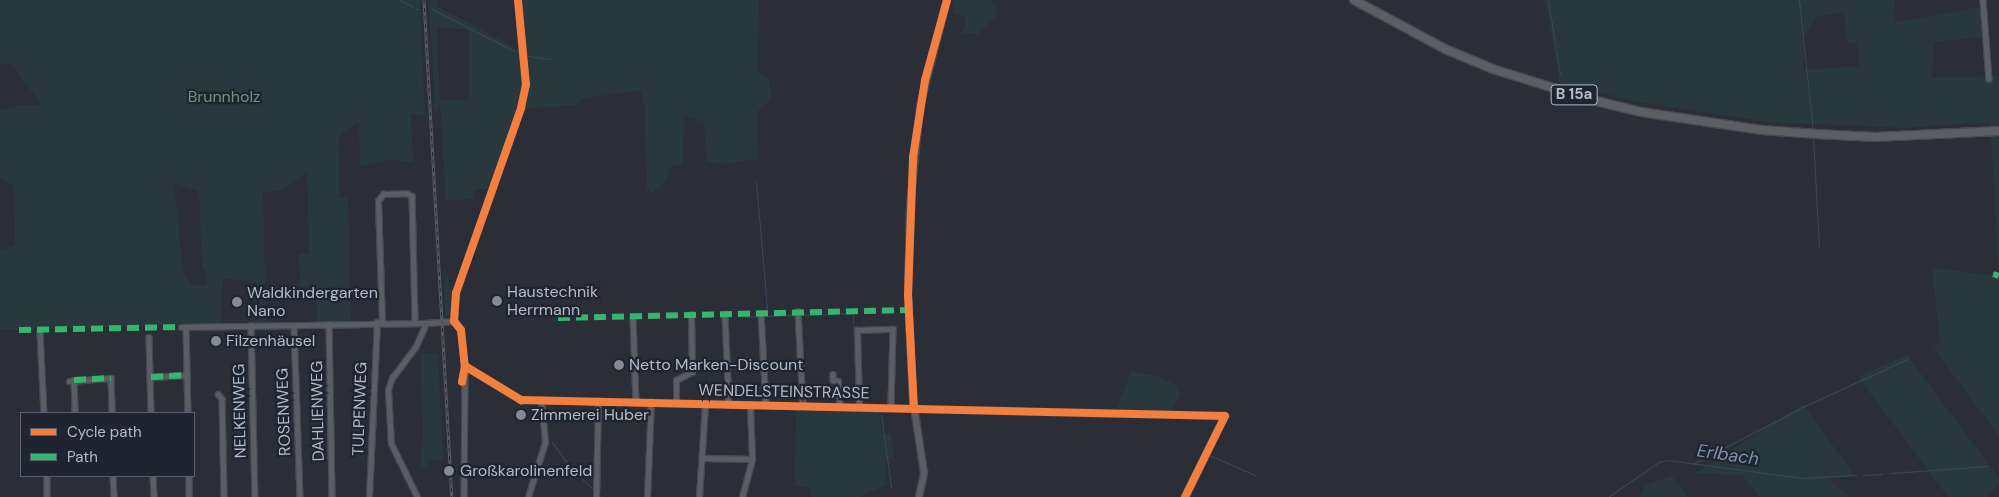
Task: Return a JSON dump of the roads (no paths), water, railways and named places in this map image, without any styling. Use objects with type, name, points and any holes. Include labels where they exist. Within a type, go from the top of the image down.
[{"type":"highway","name":"B 15a","points":[[1354,0],[1445,49],[1558,90],[1641,112],[1762,130],[1813,134],[1875,137],[1999,131]]},
{"type":"street","points":[[919,497],[924,468],[914,409],[908,295],[910,207],[920,106],[947,0]]},
{"type":"street","points":[[1983,0],[1988,79]]},
{"type":"street","name":"TULPENWEG","points":[[369,497],[380,322],[378,201],[381,195],[412,196],[415,320]]},
{"type":"street","points":[[456,293],[454,321],[461,330],[465,366],[464,497]]},
{"type":"street","points":[[798,311],[803,406]]},
{"type":"street","points":[[761,313],[766,405]]},
{"type":"street","points":[[725,314],[729,405]]},
{"type":"street","points":[[676,402],[676,380],[692,372],[691,315]]},
{"type":"street","points":[[633,317],[636,402]]},
{"type":"street","points":[[188,412],[183,327],[294,326],[415,320],[426,323],[454,321]]},
{"type":"street","points":[[417,497],[391,444],[388,390],[392,378],[416,348],[426,323]]},
{"type":"street","name":"DAHLIENWEG","points":[[329,324],[332,497]]},
{"type":"street","name":"NELKENWEG","points":[[251,325],[255,497]]},
{"type":"street","name":"ROSENWEG","points":[[294,326],[300,497]]},
{"type":"street","points":[[859,406],[856,330],[893,329],[891,408]]},
{"type":"street","points":[[40,332],[44,412]]},
{"type":"street","points":[[149,337],[151,412]]},
{"type":"street","name":"WENDELSTEINSTRASSE","points":[[465,366],[490,379],[512,397],[541,400],[859,406],[1112,414]]},
{"type":"street","points":[[833,374],[833,380],[838,381],[840,406]]},
{"type":"street","points":[[151,377],[187,375]]},
{"type":"street","points":[[75,412],[72,380],[111,378],[112,412]]},
{"type":"street","points":[[218,394],[222,399],[224,497]]},
{"type":"street","points":[[529,497],[545,442],[541,400]]},
{"type":"street","points":[[596,497],[598,401]]},
{"type":"street","points":[[647,497],[651,402]]},
{"type":"street","points":[[699,497],[704,458],[705,404]]},
{"type":"street","points":[[742,497],[752,459],[750,405]]},
{"type":"street","points":[[704,458],[752,459]]},
{"type":"street","points":[[47,477],[47,497]]},
{"type":"street","points":[[113,477],[114,497]]},
{"type":"street","points":[[153,477],[154,497]]},
{"type":"street","points":[[189,477],[189,497]]},
{"type":"waterway","points":[[400,0],[413,7]]},
{"type":"waterway","points":[[1548,0],[1560,74]]},
{"type":"waterway","points":[[1799,0],[1813,130]]},
{"type":"waterway","points":[[432,9],[514,51]]},
{"type":"waterway","points":[[528,56],[550,59]]},
{"type":"waterway","points":[[461,269],[513,120]]},
{"type":"waterway","points":[[1813,137],[1819,248]]},
{"type":"waterway","points":[[756,182],[767,309]]},
{"type":"waterway","points":[[838,313],[853,314],[856,404]]},
{"type":"waterway","points":[[802,315],[833,314]]},
{"type":"waterway","points":[[766,316],[795,315]]},
{"type":"waterway","points":[[745,317],[759,316]]},
{"type":"waterway","points":[[1693,464],[1805,406],[1907,359]]},
{"type":"waterway","points":[[857,410],[878,411]]},
{"type":"waterway","points":[[881,414],[891,487]]},
{"type":"waterway","points":[[552,442],[573,471],[594,490]]},
{"type":"waterway","points":[[1189,497],[1209,455],[1255,475]]},
{"type":"waterway","name":"Erlbach","points":[[1608,497],[1659,462],[1668,460],[1802,478],[1856,475]]},
{"type":"waterway","name":"Erlbach","points":[[1891,473],[1988,466]]},
{"type":"waterway","name":"Erlbach","points":[[1863,475],[1882,474]]},
{"type":"railway","points":[[424,0],[452,497]]},
{"type":"place","name":"Haustechnik Herrmann","points":[[497,301]]},
{"type":"place","name":"Waldkindergarten Nano","points":[[237,302]]},
{"type":"place","name":"Filzenhäusel","points":[[216,341]]},
{"type":"place","name":"Netto Marken-Discount","points":[[619,365]]},
{"type":"place","name":"Zimmerei Huber","points":[[521,415]]},
{"type":"place","name":"Großkarolinenfeld","points":[[449,471]]},
{"type":"park label","name":"Brunnholz","points":[[224,97]]}]
